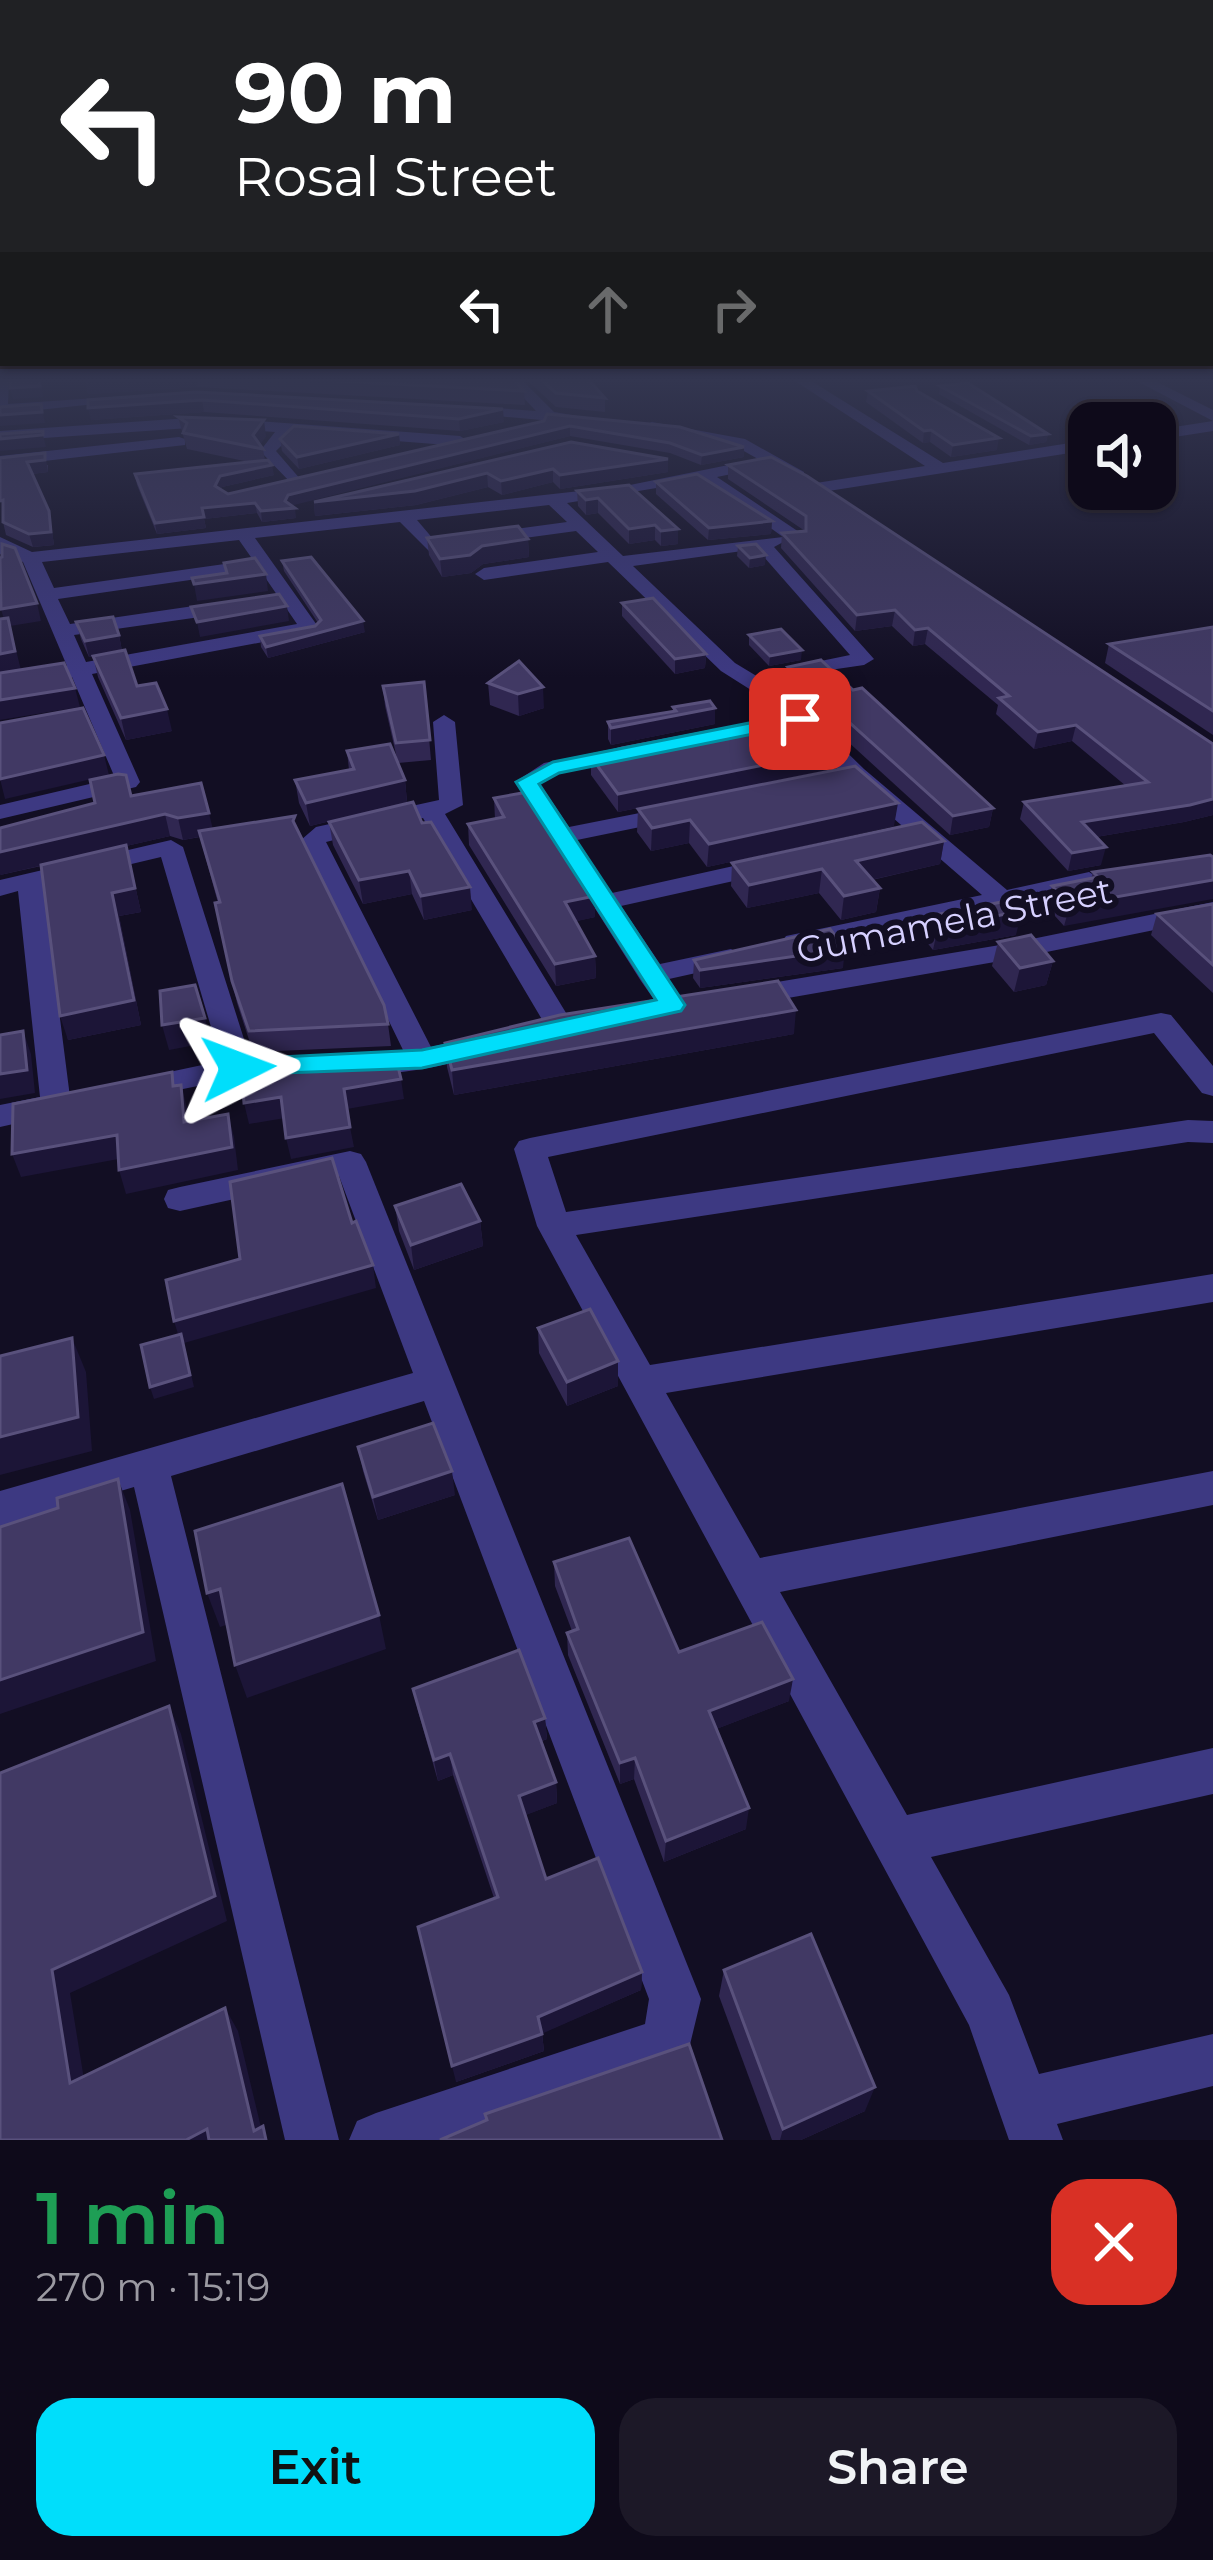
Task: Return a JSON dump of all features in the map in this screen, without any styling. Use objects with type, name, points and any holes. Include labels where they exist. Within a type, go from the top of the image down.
[{"type":"street","points":[[272,485],[298,479]]},
{"type":"street","points":[[0,542],[5,550],[31,558],[700,479]]},
{"type":"street","points":[[484,574],[796,538],[707,479]]},
{"type":"street","points":[[806,479],[842,500]]},
{"type":"street","points":[[822,487],[869,479]]},
{"type":"street","points":[[633,489],[650,504]]},
{"type":"street","points":[[553,499],[728,667],[760,679],[864,659],[761,543]]},
{"type":"street","points":[[213,536],[312,507]]},
{"type":"street","points":[[404,515],[429,546],[580,525]]},
{"type":"street","points":[[0,684],[309,628],[243,533]]},
{"type":"street","points":[[686,535],[703,551]]},
{"type":"street","points":[[0,812],[128,782],[89,717],[81,671],[31,558]]},
{"type":"street","points":[[46,595],[265,564]]},
{"type":"street","points":[[266,602],[288,598]]},
{"type":"street","points":[[62,631],[243,605]]},
{"type":"street","points":[[760,679],[789,721],[846,778],[928,830],[999,896]]},
{"type":"street","points":[[422,1059],[313,840],[326,832],[451,805],[445,722]]},
{"type":"street","points":[[642,750],[553,768],[527,782],[651,975],[999,896],[1106,877]]},
{"type":"street","points":[[563,836],[699,808]]},
{"type":"street","points":[[0,1116],[238,1068],[422,1059],[549,1029],[430,809]]},
{"type":"street","points":[[882,841],[928,830]]},
{"type":"street","points":[[0,888],[171,847],[238,1068]]},
{"type":"street","points":[[605,902],[790,861]]},
{"type":"street","points":[[30,880],[79,1100]]},
{"type":"street","name":"Gumamela Street","points":[[651,975],[684,1004],[812,987],[1213,910]]},
{"type":"street","points":[[1213,1086],[1161,1022],[530,1149],[554,1226],[991,2013],[1030,2122],[1213,2060]]},
{"type":"street","points":[[554,1226],[1189,1131],[1213,1132]]},
{"type":"street","points":[[180,1199],[350,1162],[675,1999],[668,2043],[376,2140]]},
{"type":"street","points":[[640,1382],[1213,1288]]},
{"type":"street","points":[[0,1509],[436,1382]]},
{"type":"street","points":[[148,1464],[311,2140]]},
{"type":"street","points":[[750,1579],[1213,1488]]},
{"type":"street","points":[[896,1841],[1213,1771]]},
{"type":"building","points":[[0,479],[35,479],[49,511],[51,532],[29,534],[3,522]]},
{"type":"building","points":[[137,479],[219,479],[215,486],[228,494],[294,479],[354,479],[288,495],[285,501],[295,508],[261,511],[255,503],[202,508],[204,517],[155,523]]},
{"type":"building","points":[[413,479],[464,479],[415,491],[314,502]]},
{"type":"building","points":[[705,479],[772,521],[709,528],[656,482]]},
{"type":"building","points":[[749,479],[811,479],[1213,744],[1213,799],[1082,822],[1106,847],[1072,853],[1024,802],[1148,782],[1076,725],[1038,732],[999,698],[1009,696],[928,628],[915,630],[895,610],[857,615],[782,533],[806,531],[806,516]]},
{"type":"building","points":[[629,485],[678,529],[661,531],[655,525],[629,529],[598,498],[586,500],[577,491]]},
{"type":"building","points":[[518,526],[528,539],[440,559],[427,538]]},
{"type":"building","points":[[2,544],[15,548],[37,603],[1,609]]},
{"type":"building","points":[[756,544],[766,555],[750,558],[738,546]]},
{"type":"building","points":[[311,557],[363,621],[266,647],[260,636],[315,626],[321,620],[282,561]]},
{"type":"building","points":[[255,558],[266,574],[194,584],[192,578],[227,573],[224,563]]},
{"type":"building","points":[[279,594],[287,606],[197,622],[191,607]]},
{"type":"building","points":[[653,598],[706,654],[675,659],[622,603]]},
{"type":"building","points":[[113,617],[119,635],[85,641],[76,622]]},
{"type":"building","points":[[8,618],[15,651],[0,654],[0,619]]},
{"type":"building","points":[[1213,627],[1213,711],[1109,644]]},
{"type":"building","points":[[781,629],[802,650],[770,656],[749,635]]},
{"type":"building","points":[[125,650],[137,686],[156,683],[167,709],[121,718],[93,656]]},
{"type":"building","points":[[821,660],[853,690],[862,688],[993,808],[953,816],[788,667]]},
{"type":"building","points":[[519,661],[543,687],[518,694],[488,683]]},
{"type":"building","points":[[64,663],[75,688],[0,700],[0,673]]},
{"type":"building","points":[[424,682],[430,740],[396,743],[383,686]]},
{"type":"building","points":[[710,701],[715,708],[611,728],[608,722],[676,711],[673,707]]},
{"type":"building","points":[[83,708],[104,755],[0,779],[0,723]]},
{"type":"building","points":[[798,715],[834,751],[618,794],[591,757],[622,748]]},
{"type":"building","points":[[390,744],[405,780],[306,803],[295,780],[354,769],[347,751]]},
{"type":"building","points":[[855,766],[898,803],[709,844],[690,820],[652,828],[638,809]]},
{"type":"building","points":[[126,775],[131,796],[201,783],[209,813],[178,818],[165,814],[0,852],[0,828],[95,803],[90,780]]},
{"type":"building","points":[[528,792],[595,896],[565,902],[595,956],[555,964],[468,824],[504,817],[494,798]]},
{"type":"building","points":[[413,802],[422,823],[431,822],[470,887],[421,896],[409,871],[359,880],[329,822]]},
{"type":"building","points":[[295,816],[293,821],[384,1005],[388,1024],[249,1031],[232,981],[215,903],[220,902],[199,831]]},
{"type":"building","points":[[922,822],[944,841],[856,861],[880,888],[844,896],[822,869],[749,885],[732,863]]},
{"type":"building","points":[[126,845],[135,888],[112,893],[134,1000],[60,1016],[41,865]]},
{"type":"building","points":[[1210,855],[1213,880],[1070,905],[1052,886],[1098,877],[1093,872]]},
{"type":"building","points":[[1012,900],[1022,911],[938,927],[929,916]]},
{"type":"building","points":[[1213,904],[1213,965],[1157,914]]},
{"type":"building","points":[[830,929],[845,949],[700,970],[694,960]]},
{"type":"building","points":[[1031,935],[1053,961],[1020,968],[998,942]]},
{"type":"building","points":[[778,981],[796,1010],[452,1070],[445,1043],[560,1015]]},
{"type":"building","points":[[195,985],[205,1018],[162,1025],[160,991]]},
{"type":"building","points":[[23,1031],[27,1070],[0,1074],[0,1035]]},
{"type":"building","points":[[395,1054],[401,1079],[344,1089],[350,1127],[286,1138],[281,1097],[244,1103],[241,1069],[260,1066],[258,1061]]},
{"type":"building","points":[[172,1072],[173,1086],[181,1085],[184,1122],[228,1114],[232,1147],[119,1170],[117,1135],[12,1154],[13,1104]]},
{"type":"building","points":[[332,1158],[352,1223],[356,1221],[373,1265],[174,1321],[166,1280],[240,1259],[230,1182]]},
{"type":"building","points":[[461,1184],[480,1221],[411,1245],[395,1206]]},
{"type":"building","points":[[590,1309],[618,1361],[567,1382],[538,1328]]},
{"type":"building","points":[[181,1334],[190,1375],[150,1387],[141,1345]]},
{"type":"building","points":[[72,1338],[78,1417],[0,1437],[0,1356]]},
{"type":"building","points":[[433,1423],[452,1471],[373,1497],[358,1447]]},
{"type":"building","points":[[118,1479],[143,1632],[0,1680],[0,1527],[58,1508],[57,1498]]},
{"type":"building","points":[[342,1484],[379,1615],[235,1665],[220,1589],[207,1593],[195,1531]]},
{"type":"building","points":[[629,1538],[679,1652],[762,1622],[793,1679],[709,1711],[749,1808],[666,1841],[635,1758],[620,1763],[567,1633],[578,1629],[554,1562]]},
{"type":"building","points":[[519,1650],[545,1718],[534,1722],[556,1782],[519,1796],[546,1879],[598,1858],[642,1972],[538,2017],[542,2034],[452,2066],[418,1927],[498,1897],[450,1754],[434,1760],[413,1689]]},
{"type":"building","points":[[169,1706],[215,1896],[52,1970],[70,2083],[225,2008],[254,2131],[263,2126],[266,2140],[209,2140],[207,2129],[186,2140],[0,2140],[0,1773]]},
{"type":"building","points":[[811,1934],[875,2087],[783,2129],[724,1970]]},
{"type":"building","points":[[689,2044],[722,2140],[440,2140],[487,2120],[485,2114]]},
{"type":"route","points":[[238,1068],[422,1059],[672,1005],[527,782],[553,768],[800,719]]}]
